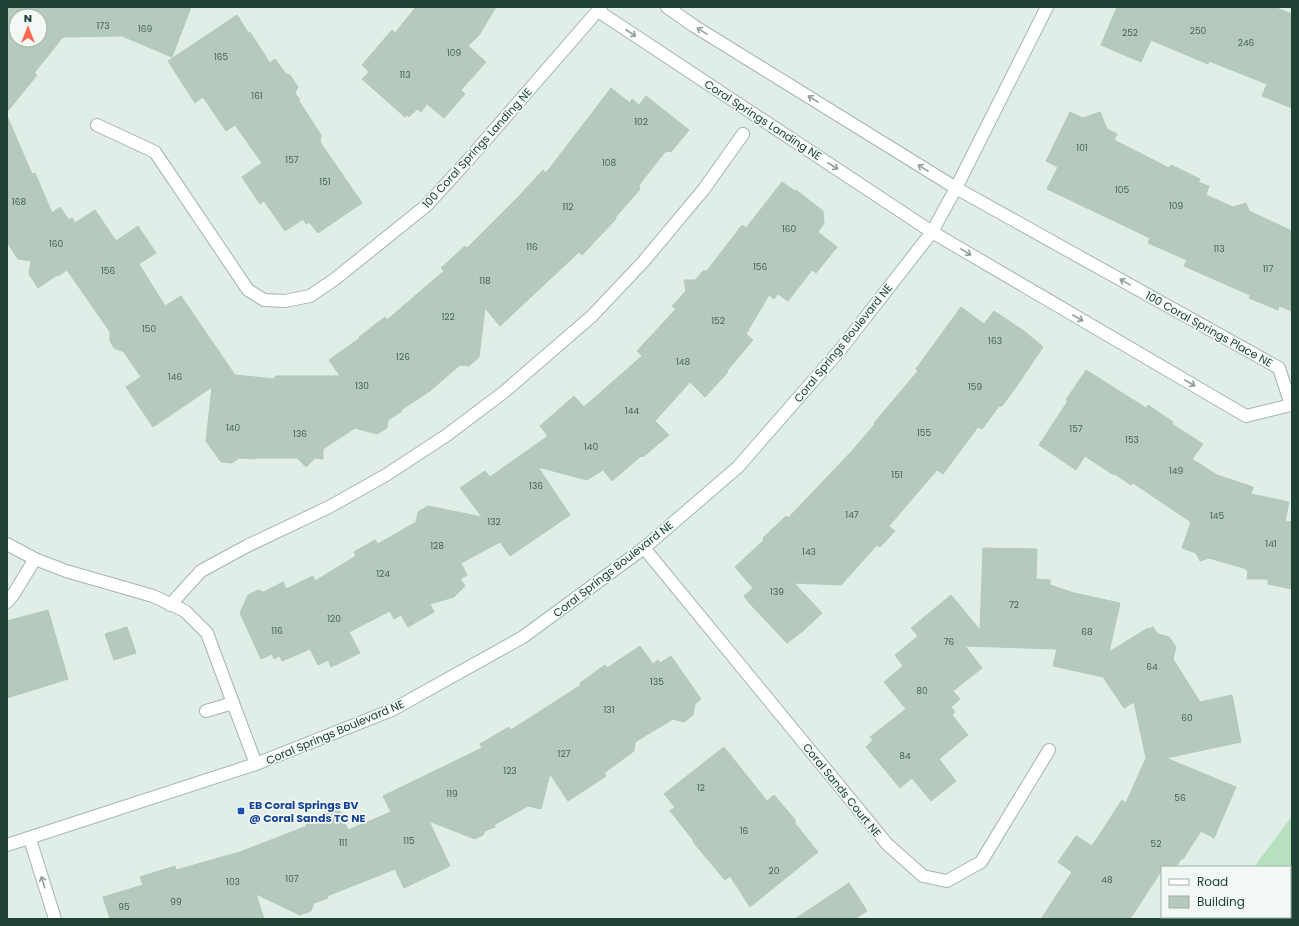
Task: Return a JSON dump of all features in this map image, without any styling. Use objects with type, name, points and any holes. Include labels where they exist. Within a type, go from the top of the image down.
[{"type":"street","points":[[667,7],[694,26],[956,188]]},
{"type":"street","name":"Coral Springs Boulevard NE","points":[[7,845],[256,764],[392,710],[523,637],[644,548],[738,467],[840,350],[932,232],[956,188],[1047,7]]},
{"type":"street","name":"100 Coral Springs Landing NE","points":[[97,125],[155,152],[248,290],[264,300],[285,300],[310,296],[335,279],[427,205],[600,9]]},
{"type":"street","name":"Coral Springs Landing NE","points":[[600,9],[932,232]]},
{"type":"street","points":[[170,605],[201,572],[247,546],[329,507],[386,475],[448,435],[504,392],[592,316],[638,267],[704,190],[743,134]]},
{"type":"street","name":"100 Coral Springs Place NE","points":[[932,232],[1246,416],[1291,405],[1279,368],[956,188]]},
{"type":"street","points":[[7,544],[35,559],[66,571],[153,596],[185,612],[207,633],[256,764]]},
{"type":"street","name":"Coral Sands Court NE","points":[[644,548],[887,844],[923,876],[947,881],[981,862],[1049,750]]},
{"type":"street","points":[[7,602],[13,595],[35,559]]},
{"type":"street","points":[[206,711],[233,703]]},
{"type":"street","points":[[30,838],[55,919]]},
{"type":"green space","points":[[1292,816],[1292,919],[1212,919],[1291,918],[1291,866],[1255,866]]},
{"type":"building","points":[[7,7],[191,7],[172,57],[122,36],[63,37],[34,73],[37,75],[7,112]]},
{"type":"building","points":[[416,7],[496,7],[479,35],[468,46],[486,62],[461,90],[465,94],[444,118],[427,104],[421,112],[417,109],[409,117],[407,115],[405,117],[362,79],[369,72],[362,65],[392,30],[395,33]]},
{"type":"building","points":[[1117,7],[1274,7],[1292,14],[1292,108],[1262,96],[1267,84],[1209,61],[1208,64],[1151,40],[1141,62],[1101,45]]},
{"type":"building","points":[[237,15],[270,63],[275,59],[286,74],[290,75],[298,87],[295,93],[321,135],[320,142],[362,203],[318,233],[309,222],[306,224],[303,219],[285,231],[264,201],[260,204],[242,177],[262,163],[235,125],[226,131],[203,97],[195,103],[168,61]]},
{"type":"building","points":[[611,88],[630,103],[632,99],[639,105],[646,96],[689,130],[672,151],[665,152],[639,185],[640,189],[615,218],[616,219],[582,255],[579,252],[500,326],[485,308],[479,357],[469,366],[460,365],[430,391],[388,420],[387,428],[377,434],[355,428],[323,449],[323,459],[315,458],[306,467],[297,458],[239,458],[232,463],[221,462],[206,441],[212,387],[153,427],[126,387],[141,377],[124,352],[114,348],[110,341],[110,332],[67,270],[38,288],[29,274],[31,261],[18,259],[7,242],[7,116],[32,174],[35,173],[52,213],[60,207],[69,220],[72,218],[75,223],[95,210],[116,241],[138,226],[156,253],[139,264],[165,306],[181,296],[235,375],[275,379],[275,376],[340,376],[329,360],[360,338],[359,337],[385,317],[387,320],[444,271],[441,268],[465,246],[467,248],[543,170],[546,173]]},
{"type":"building","points":[[1070,112],[1083,118],[1100,112],[1107,129],[1117,134],[1114,140],[1169,168],[1171,165],[1200,179],[1198,182],[1209,186],[1206,195],[1233,207],[1246,203],[1249,211],[1292,231],[1292,311],[1279,306],[1278,310],[1249,298],[1250,295],[1184,266],[1187,260],[1148,243],[1150,238],[1047,189],[1058,167],[1046,161]]},
{"type":"building","points":[[782,182],[795,191],[796,190],[823,211],[824,223],[818,232],[837,247],[816,273],[812,270],[788,301],[778,294],[774,299],[769,295],[746,334],[753,340],[727,371],[728,372],[705,397],[690,382],[655,421],[669,435],[643,457],[641,456],[612,481],[603,470],[587,480],[538,467],[570,515],[510,556],[500,542],[461,563],[467,575],[460,579],[465,586],[454,597],[430,604],[434,612],[408,627],[401,615],[394,619],[390,611],[349,632],[360,653],[331,667],[328,660],[318,665],[310,649],[282,661],[280,656],[274,659],[272,654],[261,659],[240,613],[248,595],[258,590],[264,592],[283,582],[286,589],[313,576],[315,581],[356,556],[354,552],[375,540],[378,544],[416,522],[418,512],[428,506],[482,517],[460,488],[485,471],[490,477],[548,436],[540,426],[574,396],[584,407],[642,356],[637,351],[676,309],[672,306],[686,291],[684,280],[695,280],[704,270],[706,272],[742,225],[746,228]]},
{"type":"building","points":[[961,307],[984,324],[994,311],[1024,331],[1043,347],[1002,406],[999,406],[982,429],[978,427],[943,474],[937,470],[889,526],[895,531],[880,547],[877,545],[841,585],[794,583],[822,613],[803,631],[787,643],[744,596],[753,588],[735,567],[764,540],[763,538],[786,516],[788,518],[851,452],[918,371],[916,369]]},
{"type":"building","points":[[1086,370],[1146,408],[1148,405],[1173,422],[1172,424],[1203,444],[1192,459],[1217,475],[1253,487],[1251,494],[1289,502],[1285,521],[1292,522],[1292,589],[1268,584],[1268,579],[1247,579],[1247,569],[1209,558],[1200,561],[1196,553],[1182,548],[1191,522],[1133,483],[1131,485],[1085,456],[1076,470],[1039,445],[1068,401],[1066,400]]},
{"type":"building","points":[[983,548],[1037,549],[1036,579],[1050,580],[1050,585],[1074,593],[1120,603],[1109,652],[1148,628],[1153,627],[1158,634],[1169,637],[1176,647],[1173,659],[1200,702],[1232,695],[1241,742],[1166,758],[1236,787],[1214,838],[1201,831],[1183,859],[1181,859],[1177,866],[1161,866],[1161,872],[1130,919],[1041,919],[1072,872],[1058,862],[1076,836],[1092,846],[1122,800],[1126,803],[1146,758],[1134,702],[1124,708],[1103,677],[1053,666],[1057,649],[965,646],[982,668],[953,691],[960,699],[951,707],[955,712],[952,715],[968,735],[939,759],[956,781],[931,801],[912,778],[900,788],[866,747],[873,740],[870,737],[906,709],[884,682],[903,666],[895,655],[918,636],[911,628],[951,595],[980,630]]},
{"type":"building","points":[[48,610],[68,679],[7,698],[7,621]]},
{"type":"building","points":[[127,627],[136,653],[114,660],[105,634]]},
{"type":"building","points":[[640,646],[653,664],[658,660],[660,663],[671,656],[701,699],[695,704],[693,715],[684,722],[673,719],[635,742],[634,751],[604,773],[606,776],[568,801],[550,774],[541,809],[528,806],[494,825],[495,827],[485,831],[483,835],[475,839],[429,821],[450,866],[404,888],[395,869],[327,896],[328,898],[314,903],[311,911],[300,915],[256,894],[264,919],[110,919],[103,897],[143,885],[140,877],[175,866],[176,870],[240,852],[307,826],[305,822],[339,809],[348,830],[391,812],[383,796],[482,748],[480,744],[509,727],[511,730],[581,685],[580,683],[605,665],[607,668]]},
{"type":"building","points":[[724,747],[767,801],[774,795],[796,821],[794,822],[818,852],[750,907],[730,876],[725,880],[693,842],[694,841],[670,811],[675,807],[664,794]]},
{"type":"building","points":[[849,883],[867,911],[854,919],[795,919]]},
{"type":"place","name":"EB Coral Springs BV @ Coral Sands TC NE","points":[[241,811]]}]
